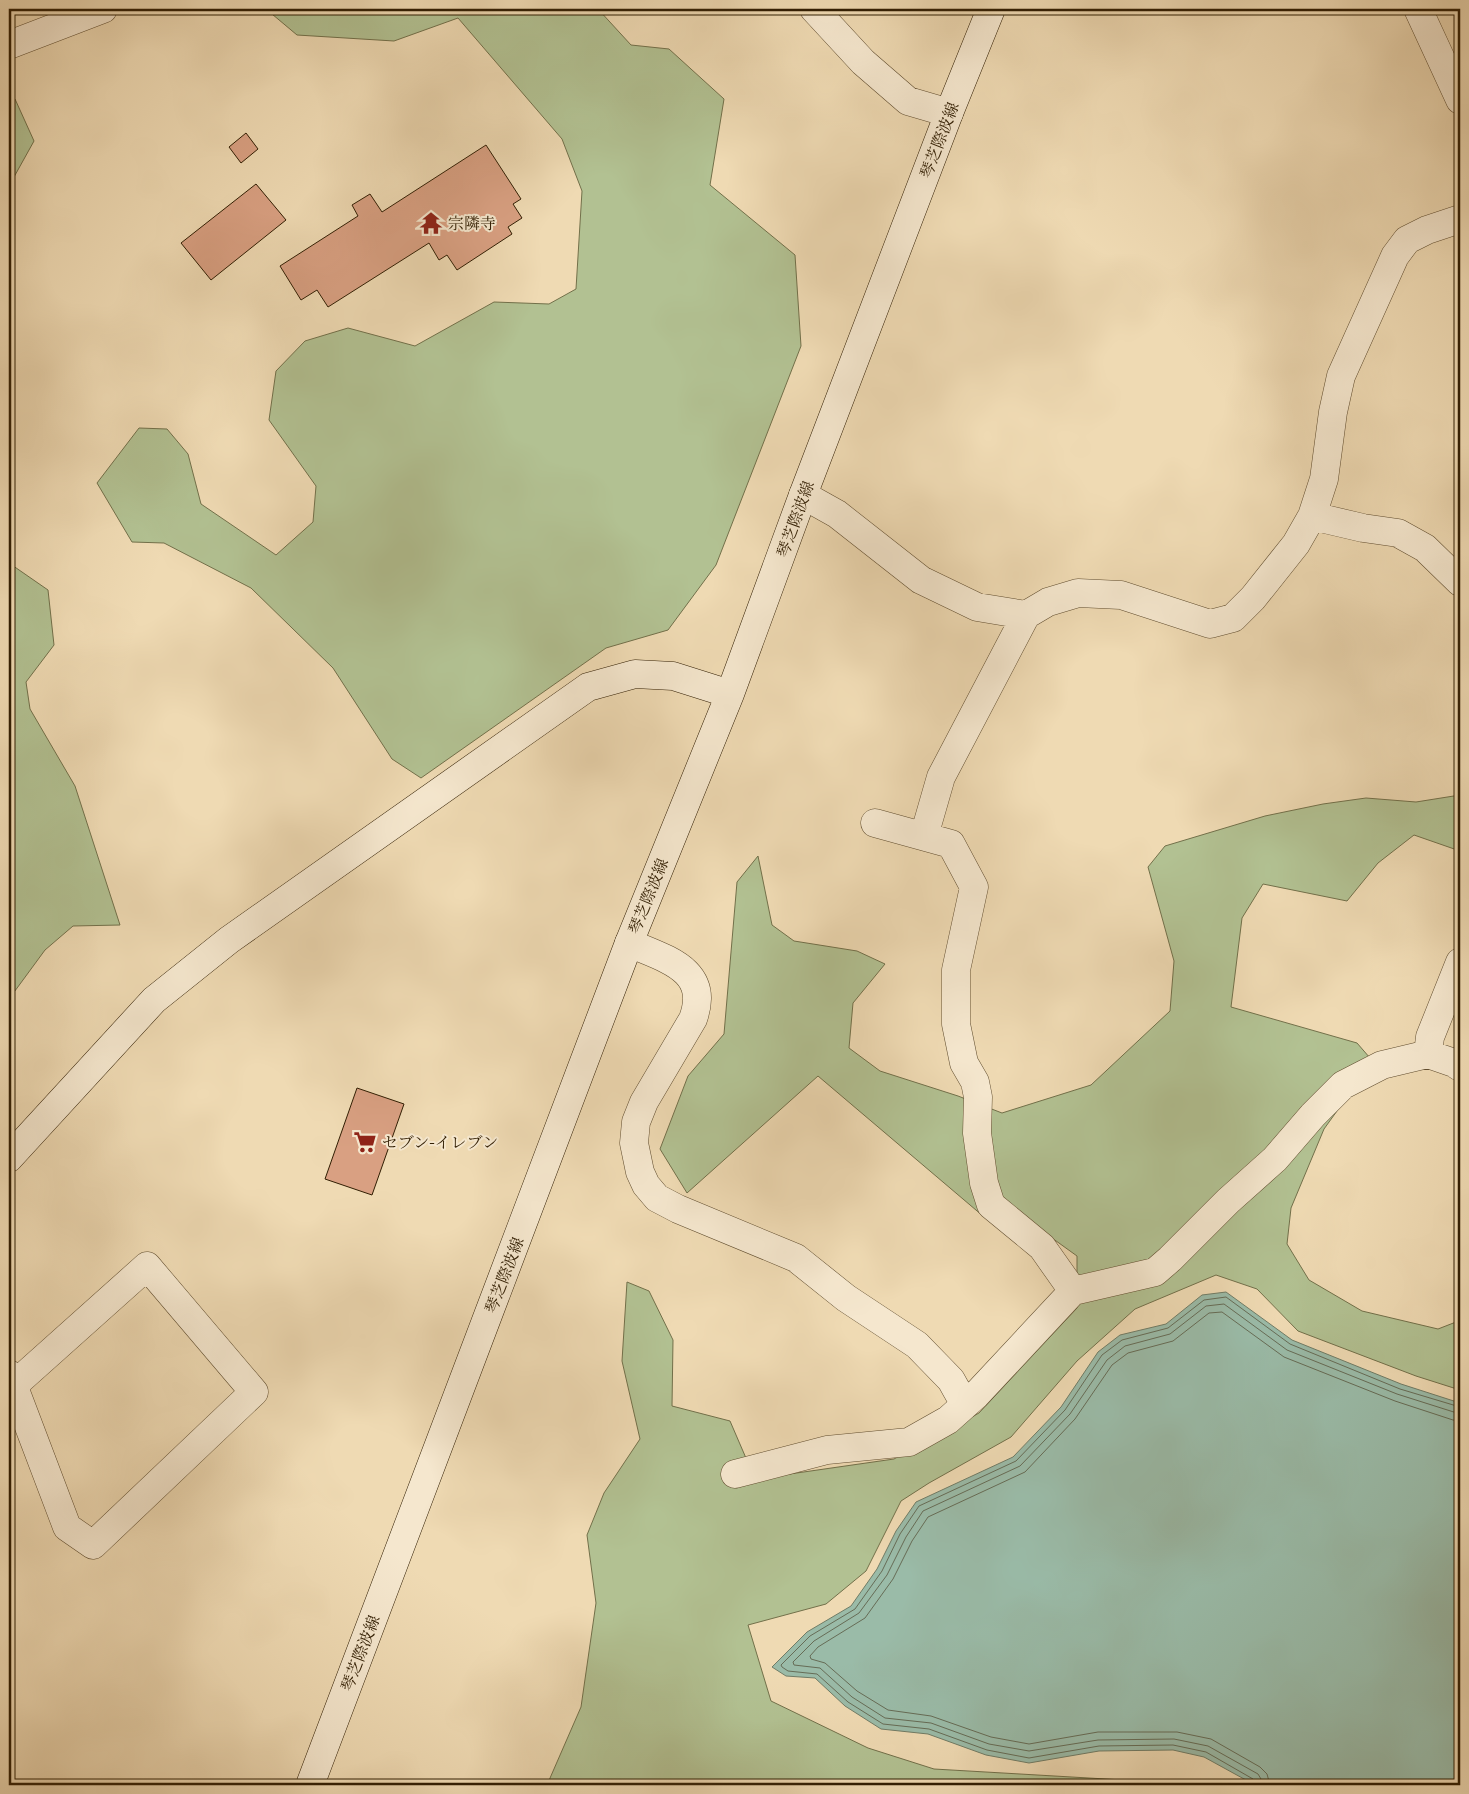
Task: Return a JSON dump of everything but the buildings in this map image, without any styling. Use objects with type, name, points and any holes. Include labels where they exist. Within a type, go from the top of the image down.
[{"type":"street","points":[[9,45],[103,9]]},
{"type":"street","points":[[814,9],[863,62],[908,101],[949,114]]},
{"type":"street","name":"琴芝際波線","points":[[310,1785],[629,944],[730,694],[803,495],[991,9]]},
{"type":"street","points":[[1418,9],[1460,100]]},
{"type":"street","points":[[924,836],[941,778],[1026,615],[1048,602],[1078,593],[1120,596],[1210,624],[1233,618],[1253,598],[1296,544],[1312,516],[1324,479],[1333,412],[1341,376],[1395,256],[1407,240],[1427,230],[1460,218]]},
{"type":"street","points":[[803,495],[836,514],[921,580],[977,607],[1026,615]]},
{"type":"street","points":[[1312,516],[1363,528],[1398,533],[1425,548],[1460,582]]},
{"type":"street","points":[[9,1158],[154,1000],[229,940],[588,687],[635,674],[673,676],[730,694]]},
{"type":"street","points":[[875,823],[951,844],[974,887],[956,970],[956,1024],[964,1063],[975,1082],[978,1097],[977,1133],[984,1183],[991,1205],[1042,1247],[1073,1291]]},
{"type":"street","points":[[629,944],[683,969],[693,979],[698,993],[698,1006],[693,1018],[644,1102],[636,1122],[634,1143],[640,1172],[646,1185],[657,1198],[678,1209],[796,1258],[846,1298],[917,1345],[951,1380],[965,1405]]},
{"type":"street","points":[[1428,1054],[1430,1037],[1460,962]]},
{"type":"street","points":[[735,1474],[827,1450],[909,1442],[948,1420],[965,1405],[1073,1291],[1155,1272],[1228,1200],[1275,1159],[1313,1115],[1343,1085],[1382,1065],[1428,1054],[1460,1067]]},
{"type":"street","points":[[147,1266],[254,1392],[93,1545],[67,1527],[11,1380],[147,1266]]},
{"type":"shaded area","points":[[266,9],[598,9],[631,45],[669,49],[724,99],[710,185],[795,255],[801,346],[716,565],[668,630],[606,648],[421,778],[392,759],[333,668],[251,588],[164,543],[132,542],[97,483],[139,428],[167,429],[188,454],[201,504],[276,555],[313,522],[316,486],[269,420],[276,371],[305,341],[348,328],[415,346],[494,302],[549,304],[576,289],[582,191],[562,139],[458,18],[394,41],[297,35]]},
{"type":"shaded area","points":[[9,99],[15,99],[34,141],[9,186]]},
{"type":"shaded area","points":[[9,563],[48,590],[54,645],[26,682],[30,709],[75,786],[120,925],[73,926],[45,950],[9,999]]},
{"type":"shaded area","points":[[1460,795],[1460,851],[1414,835],[1378,863],[1347,901],[1263,884],[1242,918],[1231,1007],[1357,1043],[1370,1058],[1342,1104],[1324,1129],[1291,1208],[1287,1244],[1309,1280],[1362,1311],[1438,1329],[1456,1322],[1460,1324],[1460,1390],[1416,1376],[1298,1331],[1257,1289],[1216,1275],[1135,1309],[1077,1361],[1011,1437],[901,1501],[866,1571],[826,1604],[748,1625],[771,1701],[868,1748],[934,1769],[1209,1785],[547,1785],[581,1707],[596,1603],[587,1535],[604,1493],[640,1439],[622,1361],[627,1282],[649,1291],[673,1340],[672,1406],[730,1421],[755,1479],[894,1459],[979,1413],[1077,1308],[1077,1256],[1027,1220],[983,1216],[818,1076],[687,1193],[660,1149],[688,1076],[724,1034],[737,882],[758,856],[772,925],[794,941],[857,951],[885,964],[853,1003],[849,1048],[880,1071],[958,1096],[1002,1113],[1091,1085],[1170,1011],[1174,961],[1148,867],[1165,846],[1265,816],[1323,804],[1366,798],[1416,802]]},
{"type":"water","points":[[1226,1292],[1292,1340],[1401,1384],[1460,1403],[1460,1785],[1255,1785],[1204,1757],[1173,1750],[1099,1751],[1029,1763],[986,1755],[928,1734],[881,1729],[845,1706],[815,1678],[786,1676],[772,1667],[807,1632],[851,1606],[877,1569],[896,1531],[916,1502],[1013,1457],[1061,1407],[1098,1352],[1120,1335],[1166,1324],[1202,1295]]},
{"type":"place","name":"宗隣寺","points":[[431,223]]},
{"type":"place","name":"セブン-イレブン","points":[[365,1142]]}]
